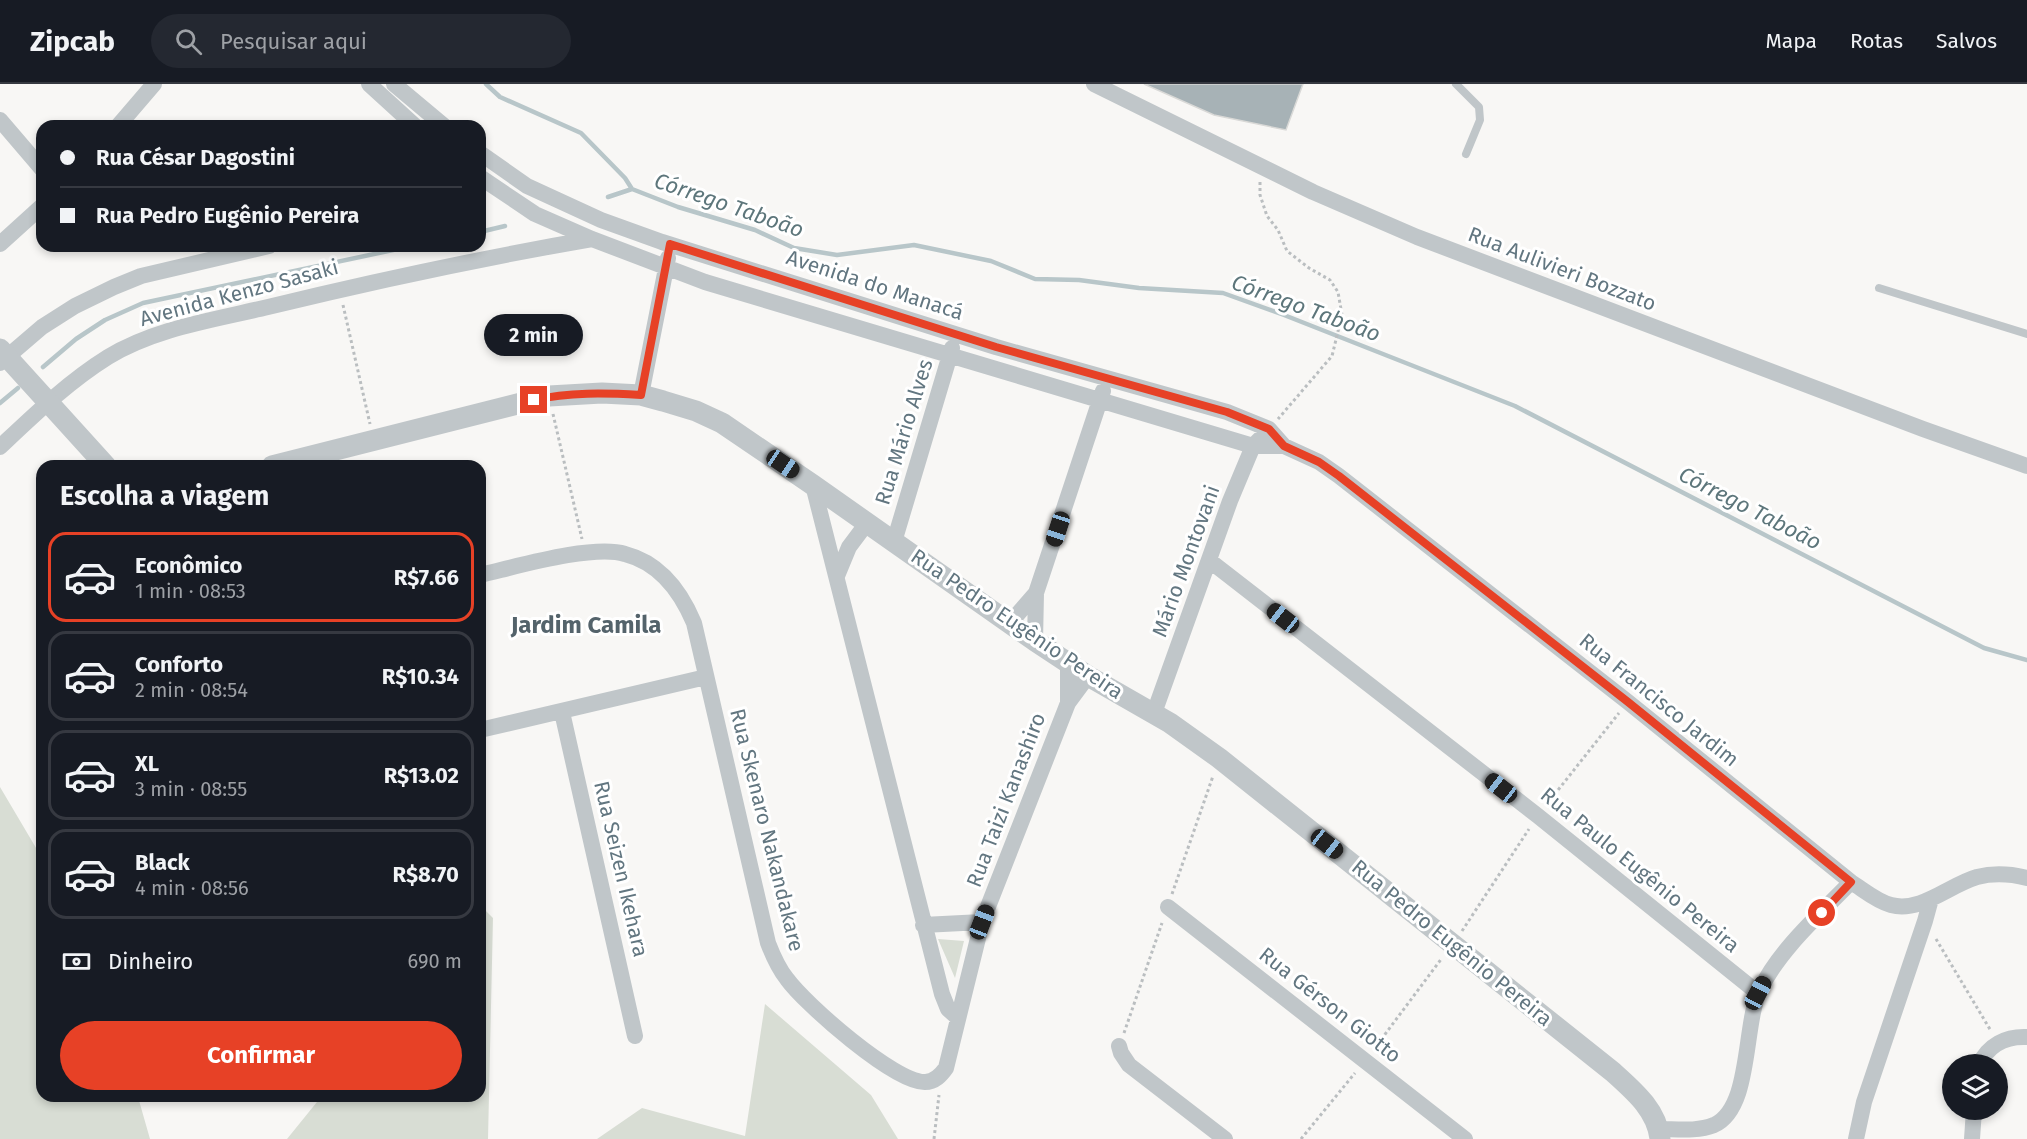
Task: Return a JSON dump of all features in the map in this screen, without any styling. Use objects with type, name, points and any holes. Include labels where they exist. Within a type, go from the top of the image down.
[{"type":"street","points":[[123,120],[154,84]]},
{"type":"street","points":[[369,84],[408,120]]},
{"type":"street","points":[[394,84],[437,120]]},
{"type":"street","name":"Rua Aulivieri Bozzato","points":[[1094,84],[1313,192],[1417,237],[1912,425],[2027,466]]},
{"type":"street","points":[[0,120],[36,162]]},
{"type":"street","name":"Avenida do Manacá","points":[[486,157],[527,186],[557,201],[601,220],[670,244],[955,334],[1227,412],[1269,429]]},
{"type":"street","points":[[486,181],[535,214],[666,268],[950,357],[989,366],[1253,446]]},
{"type":"street","points":[[486,195],[527,186]]},
{"type":"street","points":[[557,201],[561,226]]},
{"type":"street","points":[[0,244],[36,211]]},
{"type":"street","points":[[536,248],[561,226]]},
{"type":"street","name":"Avenida Kenzo Sasaki","points":[[0,447],[48,402],[108,357],[135,343],[165,332],[340,290],[536,248],[592,239]]},
{"type":"street","points":[[641,395],[670,244]]},
{"type":"street","points":[[101,460],[2,356],[75,306],[114,287],[141,276],[243,252]]},
{"type":"street","name":"Rua Mário Alves","points":[[894,542],[955,334]]},
{"type":"street","points":[[1035,642],[1036,593],[1107,379]]},
{"type":"street","name":"Rua Pedro Eugênio Pereira","points":[[296,460],[549,396],[602,393],[641,395],[696,411],[722,423],[1035,642],[1088,676],[1154,713],[1219,758],[1453,943],[1634,1091],[1649,1109],[1660,1134]]},
{"type":"street","name":"Rua Francisco Jardim","points":[[1269,429],[1284,446],[1319,462],[1339,476],[1628,702],[1851,882],[1879,901],[1893,906],[1912,905],[1931,899],[1978,877],[1997,874],[2027,878]]},
{"type":"street","name":"Mário Montovani","points":[[1154,713],[1230,501],[1253,446],[1269,429]]},
{"type":"street","name":"Rua Francisco Jardim","points":[[1253,446],[1284,446]]},
{"type":"street","points":[[813,485],[923,925],[948,1010],[958,1018],[950,1059],[941,1075]]},
{"type":"street","points":[[837,576],[849,547],[867,523]]},
{"type":"street","name":"Rua Skenaro Nakandakare","points":[[486,574],[585,552],[624,553],[640,560],[674,585],[686,603],[694,623],[768,943],[776,963],[803,998],[889,1068],[903,1077],[922,1083],[932,1081],[941,1075]]},
{"type":"street","name":"Rua Paulo Eugênio Pereira","points":[[1210,561],[1538,816],[1758,993]]},
{"type":"street","points":[[1009,624],[1036,593]]},
{"type":"street","name":"Rua Taizi Kanashiro","points":[[1068,663],[1068,702]]},
{"type":"street","name":"Rua Taizi Kanashiro","points":[[958,1018],[982,922],[1068,702],[1088,676]]},
{"type":"street","points":[[486,729],[706,677]]},
{"type":"street","name":"Rua Seizen Ikehara","points":[[562,712],[635,1036]]},
{"type":"street","points":[[1660,1134],[1713,1125],[1726,1117],[1737,1099],[1758,993],[1779,959],[1851,882]]},
{"type":"street","points":[[1856,1139],[1870,1082],[1931,899]]},
{"type":"street","name":"Rua Gérson Giotto","points":[[1168,907],[1465,1139]]},
{"type":"street","points":[[923,925],[982,922]]},
{"type":"street","points":[[1986,1054],[1998,1043],[2010,1038],[2027,1037]]},
{"type":"street","points":[[1119,1046],[1130,1065],[1225,1139]]},
{"type":"street","points":[[1972,1139],[1973,1120]]},
{"type":"lane","points":[[1456,84],[1479,107],[1480,120],[1466,154]]},
{"type":"lane","points":[[1880,288],[2027,334]]},
{"type":"path","points":[[1260,165],[1260,195],[1267,216],[1278,230],[1287,251],[1330,280],[1338,292],[1342,315],[1332,356],[1269,429]]},
{"type":"path","points":[[340,290],[374,441]]},
{"type":"path","points":[[549,396],[585,552]]},
{"type":"path","points":[[1301,1139],[1366,1060],[1453,943],[1538,816],[1628,702]]},
{"type":"path","points":[[1119,1046],[1219,758]]},
{"type":"path","points":[[1925,921],[1998,1043]]},
{"type":"path","points":[[934,1139],[941,1075]]},
{"type":"shaded area","points":[[0,787],[36,848],[36,1102],[139,1102],[150,1139],[0,1139]]},
{"type":"shaded area","points":[[486,911],[493,918],[488,1139],[287,1139],[317,1102],[486,1102]]},
{"type":"shaded area","points":[[938,939],[964,941],[955,978]]},
{"type":"shaded area","points":[[765,1004],[871,1095],[898,1139],[597,1139],[642,1108],[745,1136]]},
{"type":"building","points":[[1144,84],[1303,84],[1286,130],[1214,115]]},
{"type":"waterway","name":"Córrego Taboão","points":[[486,84],[500,97],[581,133],[625,178],[632,189],[678,207],[755,230],[794,248],[837,255],[914,245],[991,261],[1035,279],[1079,280],[1139,288],[1223,293],[1284,315],[1515,406],[1984,648],[2027,660]]},
{"type":"waterway","points":[[608,197],[632,189]]},
{"type":"waterway","points":[[486,231],[505,226]]},
{"type":"waterway","points":[[43,367],[76,339],[105,320],[143,303],[384,252]]},
{"type":"waterway","points":[[0,403],[18,388]]},
{"type":"district","name":"Jardim Camila","points":[[586,625]]},
{"type":"route","points":[[534,400],[549,396],[602,393],[641,395],[670,244],[996,347],[1227,412],[1269,429],[1284,446],[1319,462],[1339,476],[1628,702],[1851,882],[1822,913]]}]
